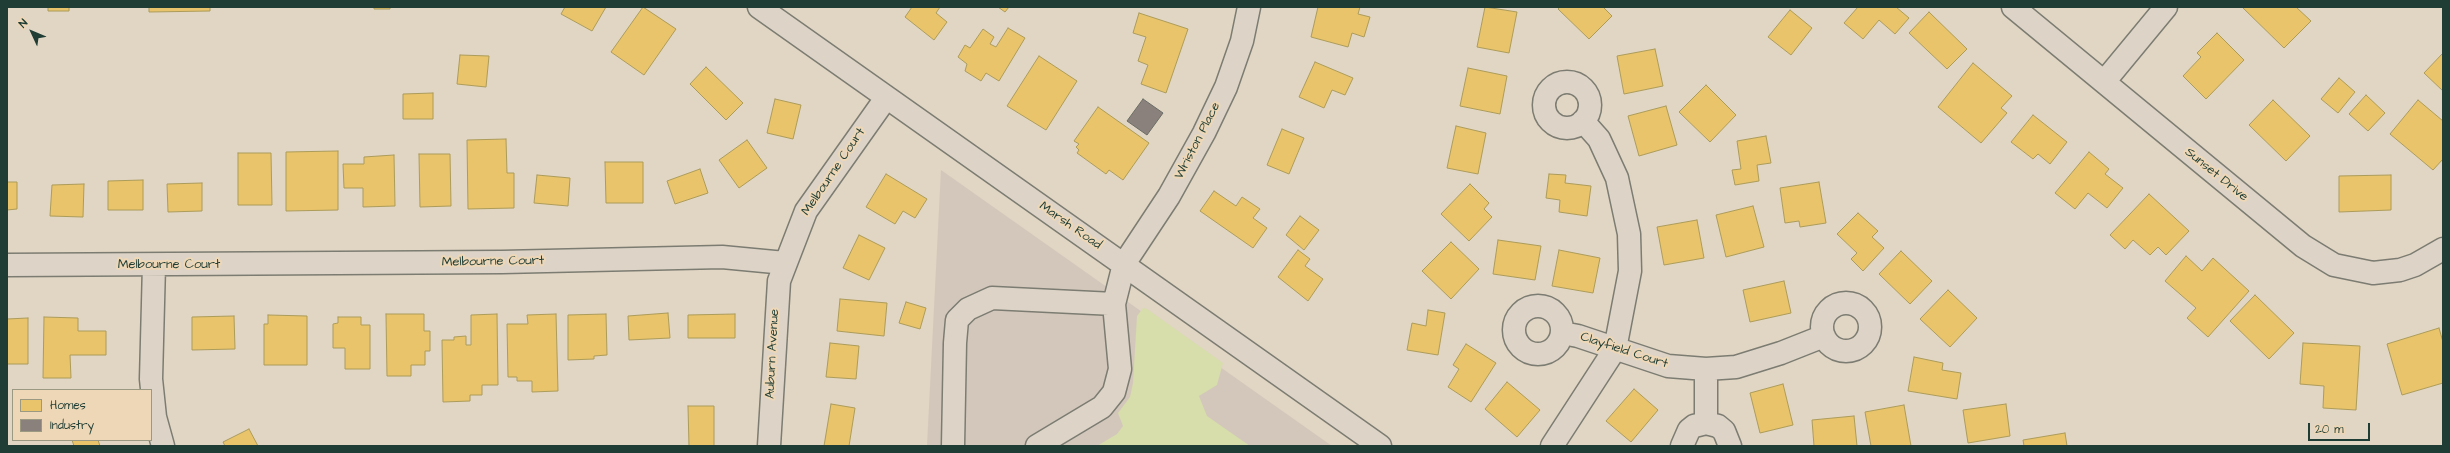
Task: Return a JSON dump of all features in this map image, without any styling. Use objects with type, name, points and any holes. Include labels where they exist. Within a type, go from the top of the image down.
[{"type":"street","name":"Marsh Road","points":[[759,7],[886,98],[1124,264],[1371,443]]},
{"type":"street","name":"Wriston Place","points":[[1037,446],[1102,407],[1114,392],[1120,369],[1114,304],[1124,264],[1169,196],[1204,133],[1228,81],[1242,41],[1250,7]]},
{"type":"street","name":"Sunset Drive","points":[[2013,7],[2303,246],[2334,265],[2373,273],[2400,270],[2415,265],[2443,249]]},
{"type":"street","points":[[2104,82],[2166,7]]},
{"type":"street","name":"Melbourne Court","points":[[7,265],[502,262],[722,257],[785,263],[806,211],[886,98]]},
{"type":"street","points":[[1552,446],[1615,349],[1630,271],[1629,234],[1619,185],[1612,164],[1599,139],[1583,121]]},
{"type":"street","name":"Auburn Avenue","points":[[769,446],[776,298],[785,263]]},
{"type":"street","points":[[154,265],[151,379],[155,417],[163,446]]},
{"type":"street","points":[[953,446],[955,343],[957,320],[968,309],[992,298],[1114,304]]},
{"type":"street","name":"Clayfield Court","points":[[1562,333],[1578,336],[1668,366],[1706,369],[1736,367],[1781,353],[1824,336]]},
{"type":"street","points":[[1706,369],[1706,423]]},
{"type":"street","points":[[1682,446],[1688,430],[1694,426],[1706,423],[1718,426],[1724,431],[1730,446]]},
{"type":"shaded area","points":[[941,170],[1332,446],[927,446]]},
{"type":"green space","points":[[1143,308],[1147,309],[1223,363],[1217,385],[1199,396],[1207,416],[1250,446],[1097,446],[1117,434],[1123,426],[1118,413],[1130,397],[1133,383],[1137,316]]},
{"type":"building: Homes","points":[[48,7],[69,7],[69,11],[48,11]]},
{"type":"building: Homes","points":[[149,7],[210,7],[210,11],[149,12]]},
{"type":"building: Homes","points":[[374,7],[390,7],[390,9],[374,9]]},
{"type":"building: Homes","points":[[565,7],[606,7],[592,31],[561,14]]},
{"type":"building: Homes","points":[[643,7],[676,29],[644,75],[611,52]]},
{"type":"building: Homes","points":[[912,7],[940,7],[936,13],[947,22],[934,40],[905,17]]},
{"type":"building: Homes","points":[[998,7],[1009,7],[1005,12]]},
{"type":"building: Homes","points":[[1318,7],[1360,7],[1358,14],[1370,17],[1364,37],[1352,33],[1348,47],[1311,37]]},
{"type":"building: Homes","points":[[1485,7],[1517,12],[1509,53],[1477,47]]},
{"type":"building: Homes","points":[[1560,7],[1603,7],[1612,16],[1589,39],[1558,9]]},
{"type":"building: Homes","points":[[1858,7],[1896,7],[1909,18],[1895,34],[1879,20],[1863,39],[1844,23]]},
{"type":"building: Homes","points":[[2242,7],[2296,7],[2311,21],[2284,48]]},
{"type":"building: Homes","points":[[1790,10],[1812,28],[1791,55],[1768,37]]},
{"type":"building: Homes","points":[[1929,12],[1967,49],[1947,69],[1909,33]]},
{"type":"building: Homes","points":[[1139,13],[1188,29],[1166,93],[1141,84],[1148,65],[1138,61],[1146,37],[1133,33]]},
{"type":"building: Homes","points":[[1008,28],[1025,38],[999,81],[986,73],[981,81],[965,71],[967,64],[958,57],[965,45],[970,48],[983,29],[994,37],[990,44],[996,47]]},
{"type":"building: Homes","points":[[2217,33],[2244,60],[2206,99],[2183,76],[2201,57],[2197,53]]},
{"type":"building: Homes","points":[[1655,49],[1663,86],[1624,94],[1617,56]]},
{"type":"building: Homes","points":[[2443,53],[2443,91],[2424,73]]},
{"type":"building: Homes","points":[[460,55],[489,56],[486,87],[457,84]]},
{"type":"building: Homes","points":[[1039,56],[1077,81],[1046,130],[1007,106]]},
{"type":"building: Homes","points":[[1315,62],[1353,78],[1345,95],[1332,90],[1324,108],[1299,97]]},
{"type":"building: Homes","points":[[1973,63],[2012,96],[2001,108],[2007,113],[1981,143],[1938,107]]},
{"type":"building: Homes","points":[[706,67],[743,103],[726,120],[690,84]]},
{"type":"building: Homes","points":[[1468,68],[1507,76],[1500,114],[1460,106]]},
{"type":"building: Homes","points":[[2339,78],[2355,92],[2338,113],[2321,99]]},
{"type":"building: Homes","points":[[1706,85],[1736,115],[1710,142],[1679,112]]},
{"type":"building: Homes","points":[[433,93],[433,119],[403,119],[403,94]]},
{"type":"building: Homes","points":[[2366,95],[2385,113],[2368,131],[2349,114]]},
{"type":"building: Homes","points":[[775,99],[801,105],[793,139],[767,133]]},
{"type":"building: Homes","points":[[2273,100],[2310,136],[2286,161],[2249,125]]},
{"type":"building: Homes","points":[[2418,100],[2443,121],[2443,159],[2433,170],[2390,134]]},
{"type":"building: Homes","points":[[1666,106],[1677,145],[1639,156],[1628,116]]},
{"type":"building: Homes","points":[[1098,107],[1149,143],[1123,180],[1109,170],[1106,174],[1077,153],[1079,150],[1076,147],[1079,144],[1074,141]]},
{"type":"building: Homes","points":[[2033,115],[2067,142],[2050,164],[2038,154],[2033,159],[2011,142]]},
{"type":"building: Homes","points":[[1456,126],[1486,133],[1478,174],[1447,168]]},
{"type":"building: Homes","points":[[1282,129],[1304,138],[1289,174],[1267,165]]},
{"type":"building: Homes","points":[[1766,136],[1771,163],[1757,165],[1759,181],[1735,185],[1732,170],[1741,169],[1737,141]]},
{"type":"building: Homes","points":[[506,139],[507,173],[514,173],[514,208],[468,209],[467,140]]},
{"type":"building: Homes","points":[[747,140],[767,168],[739,188],[719,160]]},
{"type":"building: Homes","points":[[338,151],[338,210],[286,211],[286,152]]},
{"type":"building: Homes","points":[[2089,152],[2109,169],[2105,174],[2123,188],[2107,208],[2088,193],[2075,209],[2055,193]]},
{"type":"building: Homes","points":[[238,153],[271,153],[272,205],[238,205]]},
{"type":"building: Homes","points":[[419,154],[450,154],[451,206],[420,207]]},
{"type":"building: Homes","points":[[394,155],[395,206],[363,207],[363,188],[344,188],[343,164],[364,164],[364,157]]},
{"type":"building: Homes","points":[[605,162],[643,162],[643,203],[606,203]]},
{"type":"building: Homes","points":[[700,169],[708,193],[675,204],[667,181]]},
{"type":"building: Homes","points":[[886,174],[927,199],[915,218],[903,211],[895,224],[866,207]]},
{"type":"building: Homes","points":[[1549,174],[1566,175],[1565,183],[1591,186],[1587,216],[1559,212],[1560,200],[1546,198]]},
{"type":"building: Homes","points":[[537,175],[570,178],[568,206],[534,203]]},
{"type":"building: Homes","points":[[2391,175],[2391,210],[2339,212],[2339,176]]},
{"type":"building: Homes","points":[[143,180],[143,210],[108,210],[108,181]]},
{"type":"building: Homes","points":[[7,182],[17,182],[17,209],[7,210]]},
{"type":"building: Homes","points":[[1819,182],[1826,223],[1800,227],[1799,221],[1785,223],[1780,188]]},
{"type":"building: Homes","points":[[202,183],[202,211],[168,212],[167,184]]},
{"type":"building: Homes","points":[[84,184],[83,217],[50,216],[52,185]]},
{"type":"building: Homes","points":[[1470,184],[1489,203],[1484,209],[1492,217],[1469,241],[1441,214]]},
{"type":"building: Homes","points":[[1214,191],[1236,206],[1242,197],[1260,209],[1253,218],[1267,228],[1253,248],[1200,211]]},
{"type":"building: Homes","points":[[2149,194],[2189,231],[2166,255],[2158,247],[2150,255],[2133,240],[2125,249],[2110,235]]},
{"type":"building: Homes","points":[[1753,206],[1764,247],[1726,257],[1716,215]]},
{"type":"building: Homes","points":[[1858,213],[1878,231],[1872,237],[1884,248],[1863,271],[1851,259],[1857,253],[1837,234]]},
{"type":"building: Homes","points":[[1300,216],[1319,230],[1304,250],[1286,235]]},
{"type":"building: Homes","points":[[1697,220],[1704,258],[1664,265],[1657,227]]},
{"type":"building: Homes","points":[[859,235],[885,248],[869,280],[843,268]]},
{"type":"building: Homes","points":[[1498,240],[1541,246],[1535,280],[1493,274]]},
{"type":"building: Homes","points":[[1451,242],[1479,269],[1451,299],[1422,271]]},
{"type":"building: Homes","points":[[1298,250],[1310,259],[1305,266],[1323,279],[1308,301],[1278,277]]},
{"type":"building: Homes","points":[[1559,250],[1600,258],[1593,293],[1552,286]]},
{"type":"building: Homes","points":[[1901,251],[1932,281],[1910,304],[1879,274]]},
{"type":"building: Homes","points":[[2186,256],[2202,271],[2213,258],[2249,291],[2208,337],[2187,318],[2196,308],[2165,281]]},
{"type":"building: Homes","points":[[1784,281],[1791,313],[1750,322],[1743,290]]},
{"type":"building: Homes","points":[[1948,290],[1977,318],[1950,347],[1920,319]]},
{"type":"building: Homes","points":[[2255,295],[2294,333],[2269,359],[2230,321]]},
{"type":"building: Homes","points":[[840,299],[887,303],[884,336],[837,331]]},
{"type":"building: Homes","points":[[906,302],[926,308],[920,329],[899,323]]},
{"type":"building: Homes","points":[[1428,310],[1445,313],[1438,355],[1407,350],[1412,323],[1426,326]]},
{"type":"building: Homes","points":[[668,313],[670,338],[629,340],[628,316]]},
{"type":"building: Homes","points":[[386,314],[424,314],[424,331],[430,331],[430,351],[425,351],[425,365],[411,365],[411,376],[387,376]]},
{"type":"building: Homes","points":[[497,314],[498,385],[482,385],[482,395],[470,395],[470,401],[443,402],[442,340],[454,340],[454,337],[466,336],[466,345],[471,345],[471,315]]},
{"type":"building: Homes","points":[[556,314],[558,391],[532,392],[532,381],[517,381],[517,377],[508,377],[507,324],[528,324],[527,315]]},
{"type":"building: Homes","points":[[606,314],[607,355],[594,356],[594,359],[568,360],[568,315]]},
{"type":"building: Homes","points":[[735,314],[735,338],[688,338],[688,315]]},
{"type":"building: Homes","points":[[268,315],[307,316],[307,365],[264,365],[264,324],[268,324]]},
{"type":"building: Homes","points":[[234,316],[235,349],[192,350],[192,317]]},
{"type":"building: Homes","points":[[44,317],[78,318],[78,331],[106,331],[106,355],[70,355],[71,378],[43,378]]},
{"type":"building: Homes","points":[[338,317],[361,317],[361,325],[370,325],[370,369],[345,369],[345,348],[333,348],[333,324],[338,323]]},
{"type":"building: Homes","points":[[28,318],[28,364],[7,364],[7,319]]},
{"type":"building: Homes","points":[[2439,328],[2443,342],[2443,383],[2402,395],[2387,344]]},
{"type":"building: Homes","points":[[830,343],[859,346],[856,379],[826,377]]},
{"type":"building: Homes","points":[[2303,343],[2360,346],[2356,410],[2323,408],[2324,386],[2300,384]]},
{"type":"building: Homes","points":[[1466,344],[1496,363],[1471,402],[1448,387],[1459,369],[1453,365]]},
{"type":"building: Homes","points":[[1914,357],[1943,363],[1942,370],[1961,373],[1957,399],[1908,391]]},
{"type":"building: Homes","points":[[1507,382],[1540,410],[1517,437],[1485,409]]},
{"type":"building: Homes","points":[[1783,384],[1793,425],[1760,433],[1750,393]]},
{"type":"building: Homes","points":[[1634,389],[1658,410],[1631,442],[1606,421]]},
{"type":"building: Homes","points":[[831,404],[855,408],[849,446],[824,446]]},
{"type":"building: Homes","points":[[2006,404],[2010,436],[1968,443],[1963,410]]},
{"type":"building: Homes","points":[[1904,405],[1911,446],[1871,446],[1865,412]]},
{"type":"building: Homes","points":[[688,406],[714,406],[714,446],[689,446]]},
{"type":"building: Homes","points":[[1854,416],[1857,446],[1814,446],[1812,420]]},
{"type":"building: Homes","points":[[249,429],[258,446],[225,446],[223,442]]},
{"type":"building: Homes","points":[[2065,433],[2067,446],[2024,446],[2023,440]]},
{"type":"building: Homes","points":[[72,441],[98,441],[100,446],[74,446]]},
{"type":"building: Industry","points":[[1143,99],[1163,113],[1147,135],[1127,121]]}]
